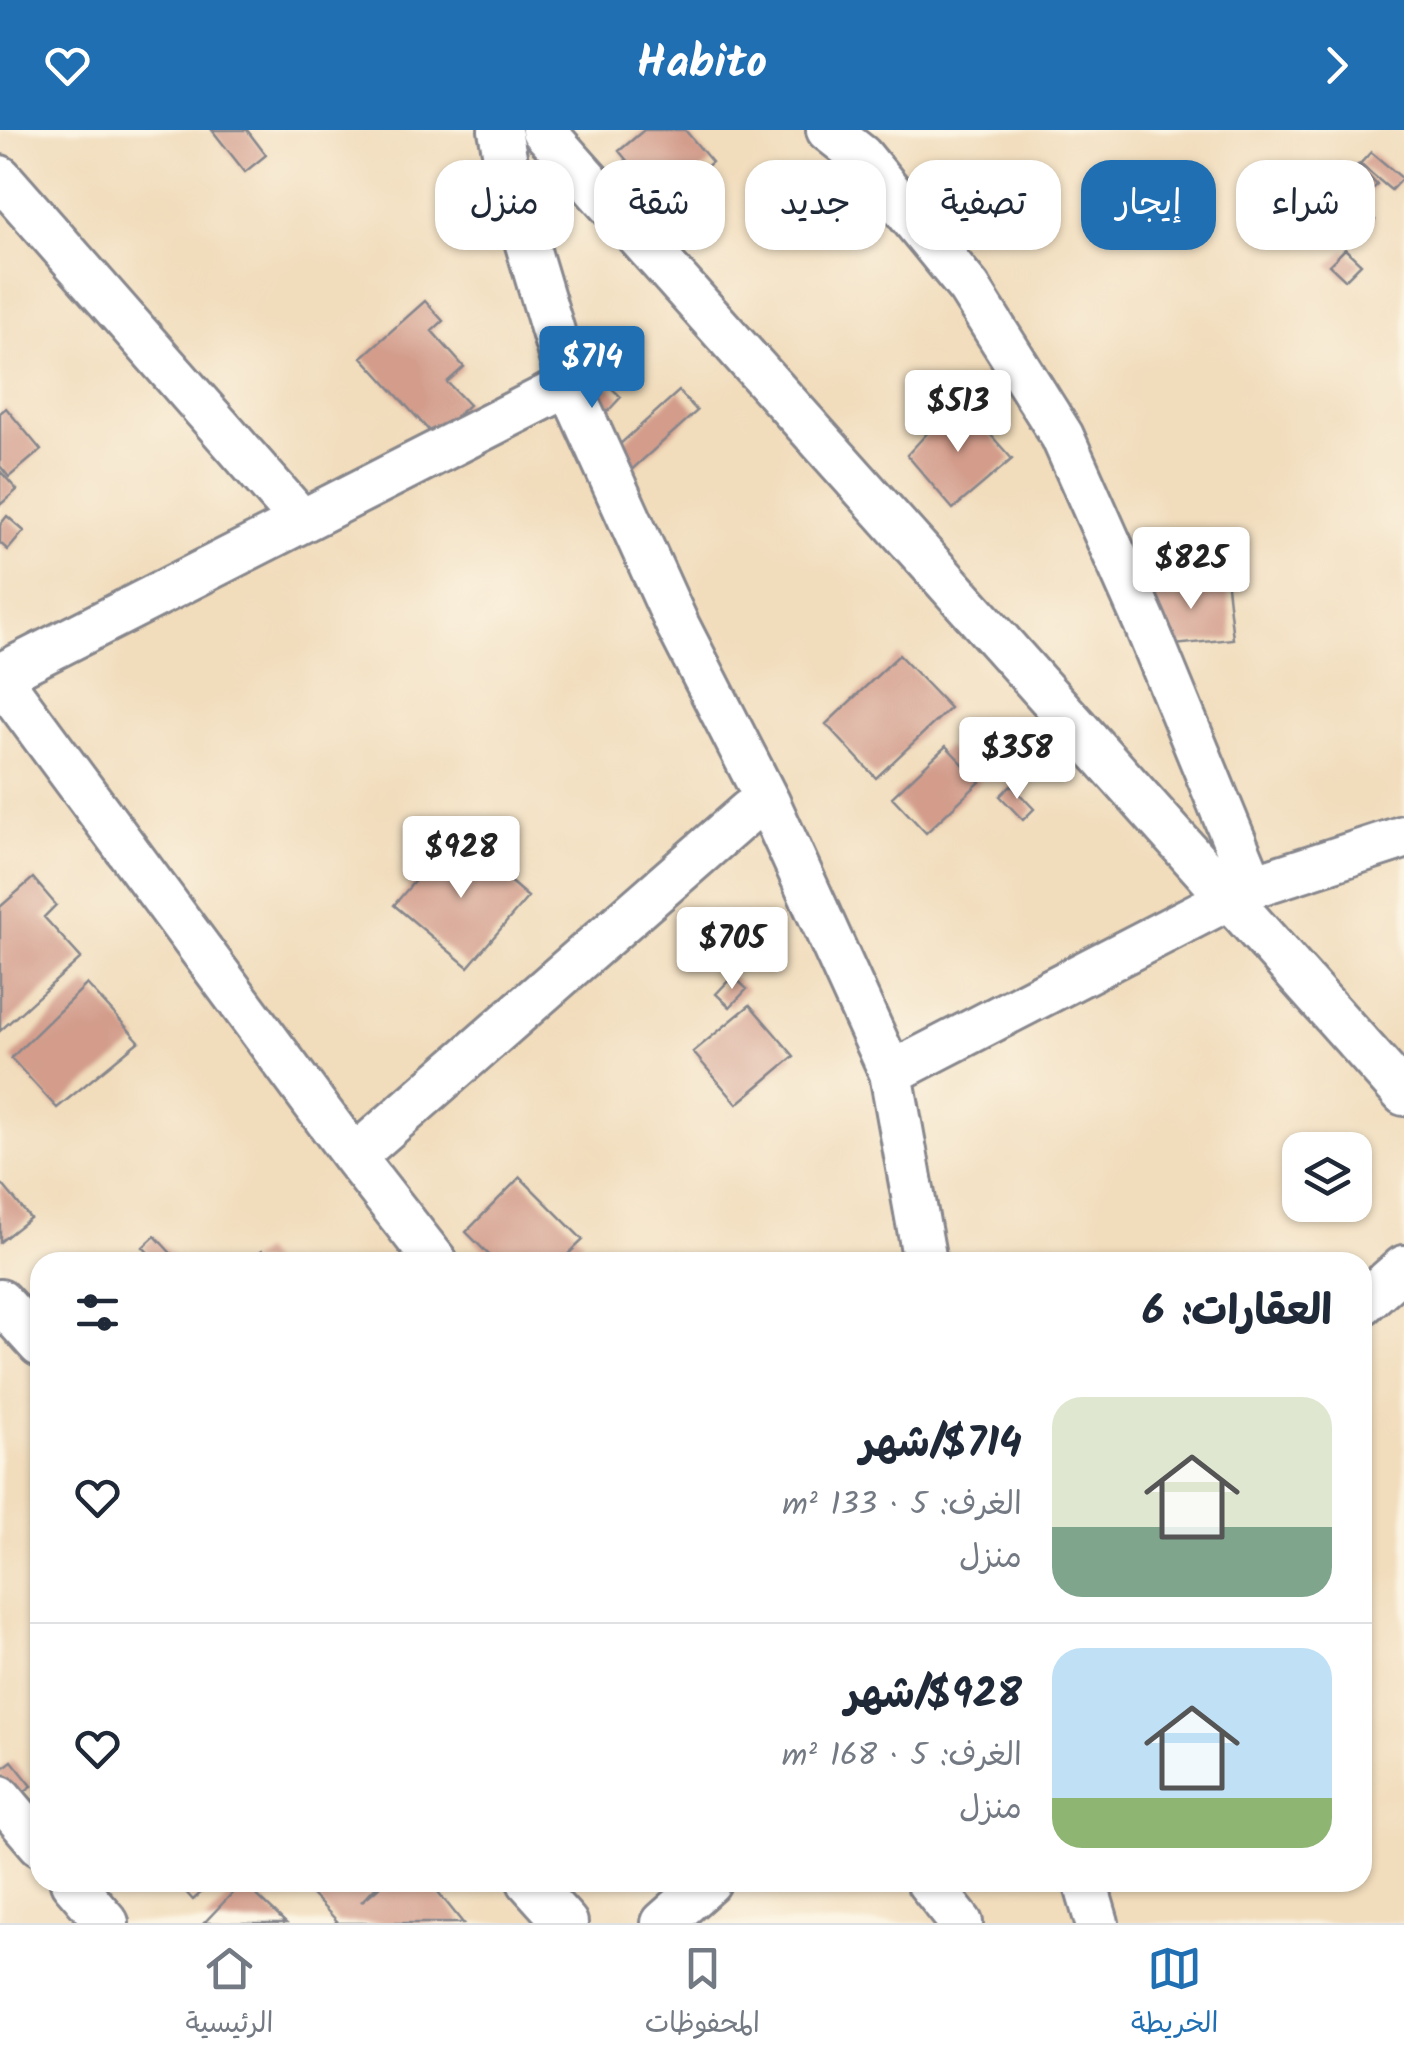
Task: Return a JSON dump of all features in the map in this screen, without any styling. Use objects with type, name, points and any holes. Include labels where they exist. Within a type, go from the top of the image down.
[{"type":"street","points":[[500,130],[512,194],[569,386],[677,624],[768,802],[890,1073],[923,1252]]},
{"type":"street","points":[[543,130],[1241,892],[1404,1094]]},
{"type":"street","points":[[828,130],[862,156],[969,288],[1062,436],[1145,623],[1241,892]]},
{"type":"street","points":[[0,177],[302,521]]},
{"type":"street","points":[[428,1252],[0,676],[569,386]]},
{"type":"street","points":[[354,1157],[748,811],[768,802]]},
{"type":"street","points":[[890,1073],[1241,892],[1404,837]]},
{"type":"street","points":[[1372,1295],[1404,1267]]},
{"type":"street","points":[[0,1302],[30,1335]]},
{"type":"street","points":[[0,1798],[30,1832]]},
{"type":"street","points":[[81,1892],[107,1923]]},
{"type":"street","points":[[538,1892],[566,1923]]},
{"type":"street","points":[[663,1923],[698,1892]]},
{"type":"street","points":[[936,1892],[961,1923]]},
{"type":"street","points":[[1088,1892],[1097,1923]]},
{"type":"building","points":[[212,130],[247,130],[266,155],[245,172]]},
{"type":"building","points":[[644,130],[685,130],[710,160],[626,160],[619,151]]},
{"type":"building","points":[[1371,152],[1402,178],[1391,190],[1375,177],[1375,160],[1364,160]]},
{"type":"building","points":[[1344,250],[1361,264],[1345,280],[1329,265]]},
{"type":"building","points":[[425,301],[443,321],[432,331],[464,367],[447,382],[469,405],[434,436],[362,357]]},
{"type":"building","points":[[604,381],[621,397],[580,441],[563,425]]},
{"type":"building","points":[[679,391],[697,411],[617,483],[599,463]]},
{"type":"building","points":[[959,399],[1012,459],[953,509],[907,455]]},
{"type":"building","points":[[6,408],[41,450],[9,477],[0,466],[0,413]]},
{"type":"building","points":[[0,471],[17,490],[0,505]]},
{"type":"building","points":[[7,516],[24,531],[8,550],[0,543],[0,525]]},
{"type":"building","points":[[1226,577],[1233,639],[1155,647],[1149,585]]},
{"type":"building","points":[[899,655],[950,708],[876,778],[826,724]]},
{"type":"building","points":[[946,746],[980,782],[926,833],[892,797]]},
{"type":"building","points":[[1011,785],[1034,809],[1023,820],[1000,796]]},
{"type":"building","points":[[455,834],[528,897],[468,967],[394,905]]},
{"type":"building","points":[[33,878],[56,905],[44,917],[81,958],[0,1031],[0,907]]},
{"type":"building","points":[[733,976],[747,989],[730,1007],[716,994]]},
{"type":"building","points":[[87,984],[139,1041],[57,1108],[11,1058]]},
{"type":"building","points":[[750,1005],[794,1056],[737,1104],[693,1052]]},
{"type":"building","points":[[520,1177],[583,1240],[570,1252],[486,1252],[466,1232]]},
{"type":"building","points":[[3,1185],[30,1218],[0,1242],[0,1188]]},
{"type":"building","points":[[155,1236],[170,1252],[148,1252],[143,1247]]},
{"type":"building","points":[[12,1761],[30,1787],[16,1797],[0,1776],[0,1770]]},
{"type":"building","points":[[186,1892],[202,1892],[193,1900]]},
{"type":"building","points":[[233,1892],[253,1892],[286,1923],[204,1923]]},
{"type":"building","points":[[309,1892],[370,1892],[361,1902],[373,1892],[438,1892],[463,1923],[335,1923]]}]
